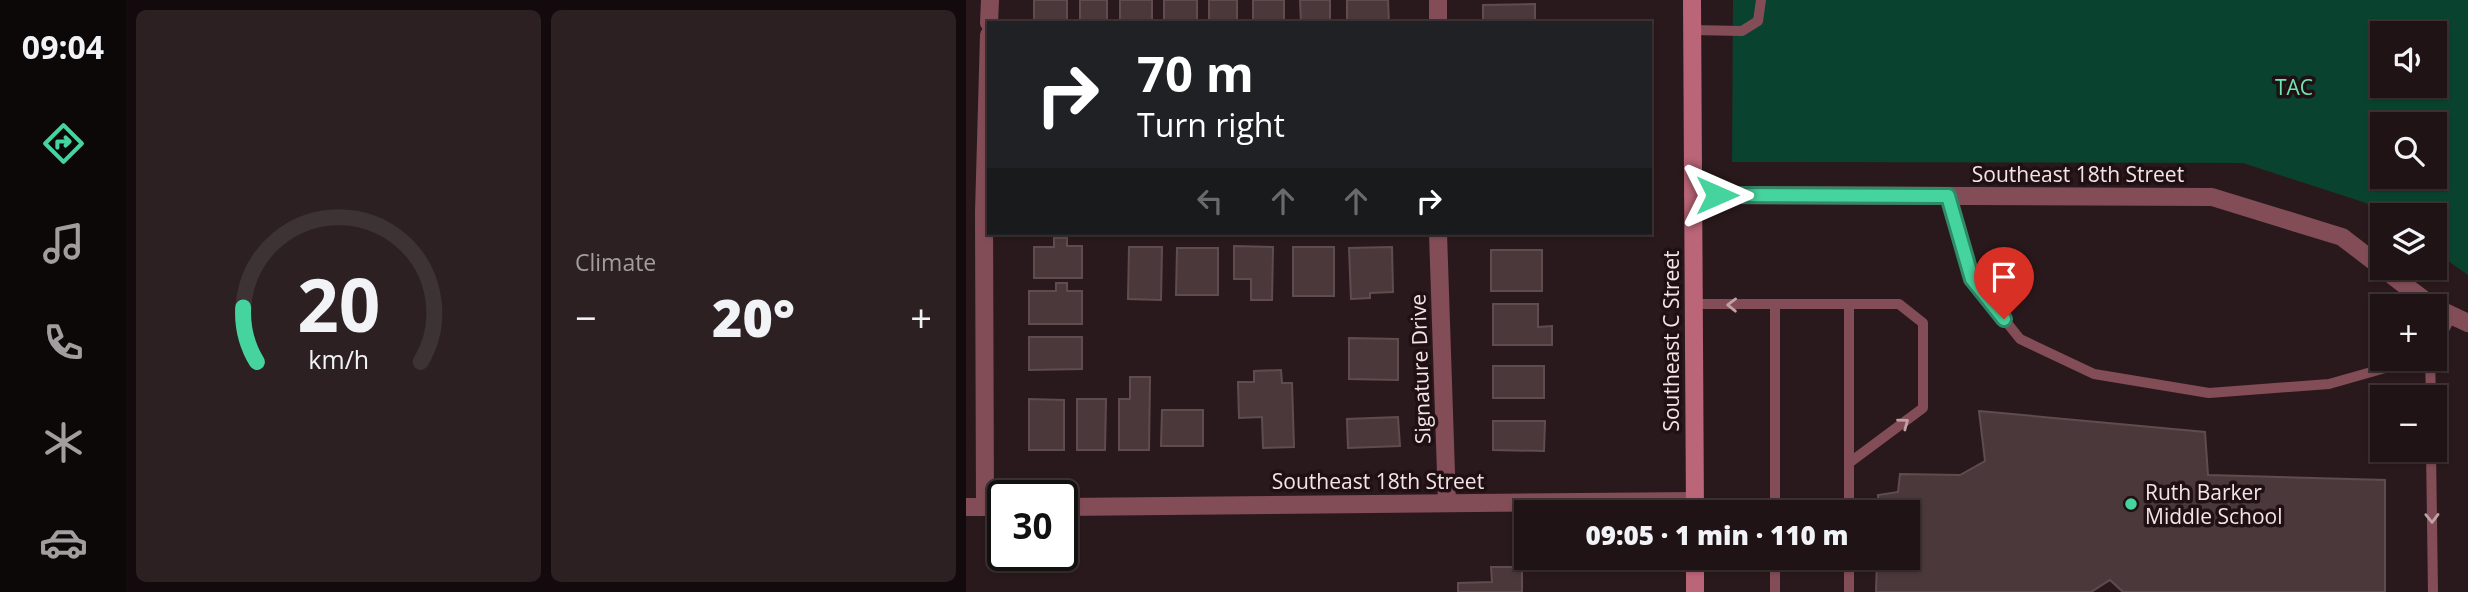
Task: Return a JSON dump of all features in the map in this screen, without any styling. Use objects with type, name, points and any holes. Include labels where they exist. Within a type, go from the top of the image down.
[{"type":"street","points":[[989,21],[990,0]]},
{"type":"street","points":[[1438,0],[1438,21]]},
{"type":"street","name":"Southeast C Street","points":[[1692,0],[1695,500]]},
{"type":"street","name":"Southeast 18th Street","points":[[1693,195],[2212,197],[2342,237],[2416,294]]},
{"type":"street","points":[[988,235],[993,480]]},
{"type":"street","name":"Signature Drive","points":[[1438,235],[1447,503]]},
{"type":"street","name":"Southeast 18th Street","points":[[1078,507],[1514,504]]},
{"type":"street","points":[[966,507],[987,507]]},
{"type":"street","points":[[1695,570],[1695,592]]},
{"type":"lane","points":[[1692,30],[1742,31],[1758,21],[1761,0]]},
{"type":"lane","points":[[1948,196],[1972,279],[2020,338],[2095,374],[2209,393],[2329,384],[2375,371]]},
{"type":"lane","points":[[1694,304],[1899,304],[1923,323],[1923,408],[1849,463]]},
{"type":"lane","points":[[1775,305],[1775,500]]},
{"type":"lane","points":[[1849,306],[1849,500]]},
{"type":"lane","points":[[2447,334],[2460,320]]},
{"type":"lane","points":[[2431,462],[2433,592]]},
{"type":"lane","points":[[1775,570],[1775,592]]},
{"type":"lane","points":[[1849,570],[1849,592]]},
{"type":"green space","name":"TAC","points":[[1733,0],[2468,0],[2468,275],[2447,260],[2447,203],[2370,203],[2370,206],[2243,163],[1732,162]]},
{"type":"building","points":[[1034,0],[1067,0],[1067,21],[1034,21]]},
{"type":"building","points":[[1080,0],[1107,0],[1107,21],[1080,21]]},
{"type":"building","points":[[1120,0],[1152,0],[1152,21],[1120,21]]},
{"type":"building","points":[[1164,0],[1197,0],[1197,21],[1164,21]]},
{"type":"building","points":[[1209,0],[1237,0],[1237,21],[1209,21]]},
{"type":"building","points":[[1253,0],[1284,0],[1284,21],[1253,21]]},
{"type":"building","points":[[1300,0],[1330,0],[1330,21],[1301,21]]},
{"type":"building","points":[[1347,0],[1388,0],[1389,21],[1347,21]]},
{"type":"building","points":[[1535,4],[1535,21],[1483,21],[1483,5]]},
{"type":"building","points":[[1054,238],[1067,238],[1067,246],[1082,246],[1082,278],[1034,278],[1034,247],[1054,247]]},
{"type":"building","points":[[1234,246],[1273,247],[1272,300],[1251,300],[1251,279],[1234,279]]},
{"type":"building","points":[[1129,247],[1162,247],[1161,300],[1128,299]]},
{"type":"building","points":[[1293,247],[1334,247],[1334,296],[1293,296]]},
{"type":"building","points":[[1392,247],[1393,292],[1370,293],[1370,298],[1351,299],[1349,248]]},
{"type":"building","points":[[1177,248],[1218,248],[1218,295],[1176,295]]},
{"type":"building","points":[[1491,250],[1542,250],[1542,291],[1491,291]]},
{"type":"building","points":[[1056,283],[1067,283],[1067,291],[1082,291],[1082,324],[1029,324],[1029,291],[1056,291]]},
{"type":"building","points":[[1493,304],[1538,304],[1538,327],[1552,326],[1552,345],[1493,345]]},
{"type":"building","points":[[1029,337],[1082,337],[1082,369],[1029,370]]},
{"type":"building","points":[[1349,338],[1398,339],[1398,380],[1349,379]]},
{"type":"building","points":[[1493,366],[1544,366],[1544,398],[1493,398]]},
{"type":"building","points":[[1281,370],[1282,383],[1292,383],[1294,447],[1263,448],[1262,417],[1239,418],[1238,382],[1254,382],[1254,371]]},
{"type":"building","points":[[1130,377],[1150,377],[1149,450],[1119,450],[1119,399],[1130,399]]},
{"type":"building","points":[[1029,399],[1064,400],[1064,450],[1029,450]]},
{"type":"building","points":[[1077,399],[1106,399],[1105,450],[1077,450]]},
{"type":"building","points":[[1162,410],[1203,410],[1203,446],[1161,446]]},
{"type":"building","name":"Ruth Barker Middle School","points":[[1979,411],[2205,432],[2208,475],[2385,480],[2385,592],[2123,592],[2110,580],[2091,592],[1876,592],[1877,570],[1920,570],[1920,500],[1878,500],[1878,495],[1898,492],[1900,474],[1960,475],[1985,461]]},
{"type":"building","points":[[1398,417],[1400,446],[1348,448],[1347,419]]},
{"type":"building","points":[[1493,421],[1545,421],[1544,451],[1493,450]]},
{"type":"building","points":[[1491,567],[1514,567],[1514,570],[1522,570],[1522,592],[1458,592],[1458,583],[1492,582]]},
{"type":"place","name":"Ruth Barker Middle School","points":[[2131,504]]},
{"type":"route","points":[[1717,195],[1948,196],[1972,279],[2004,319]]}]
